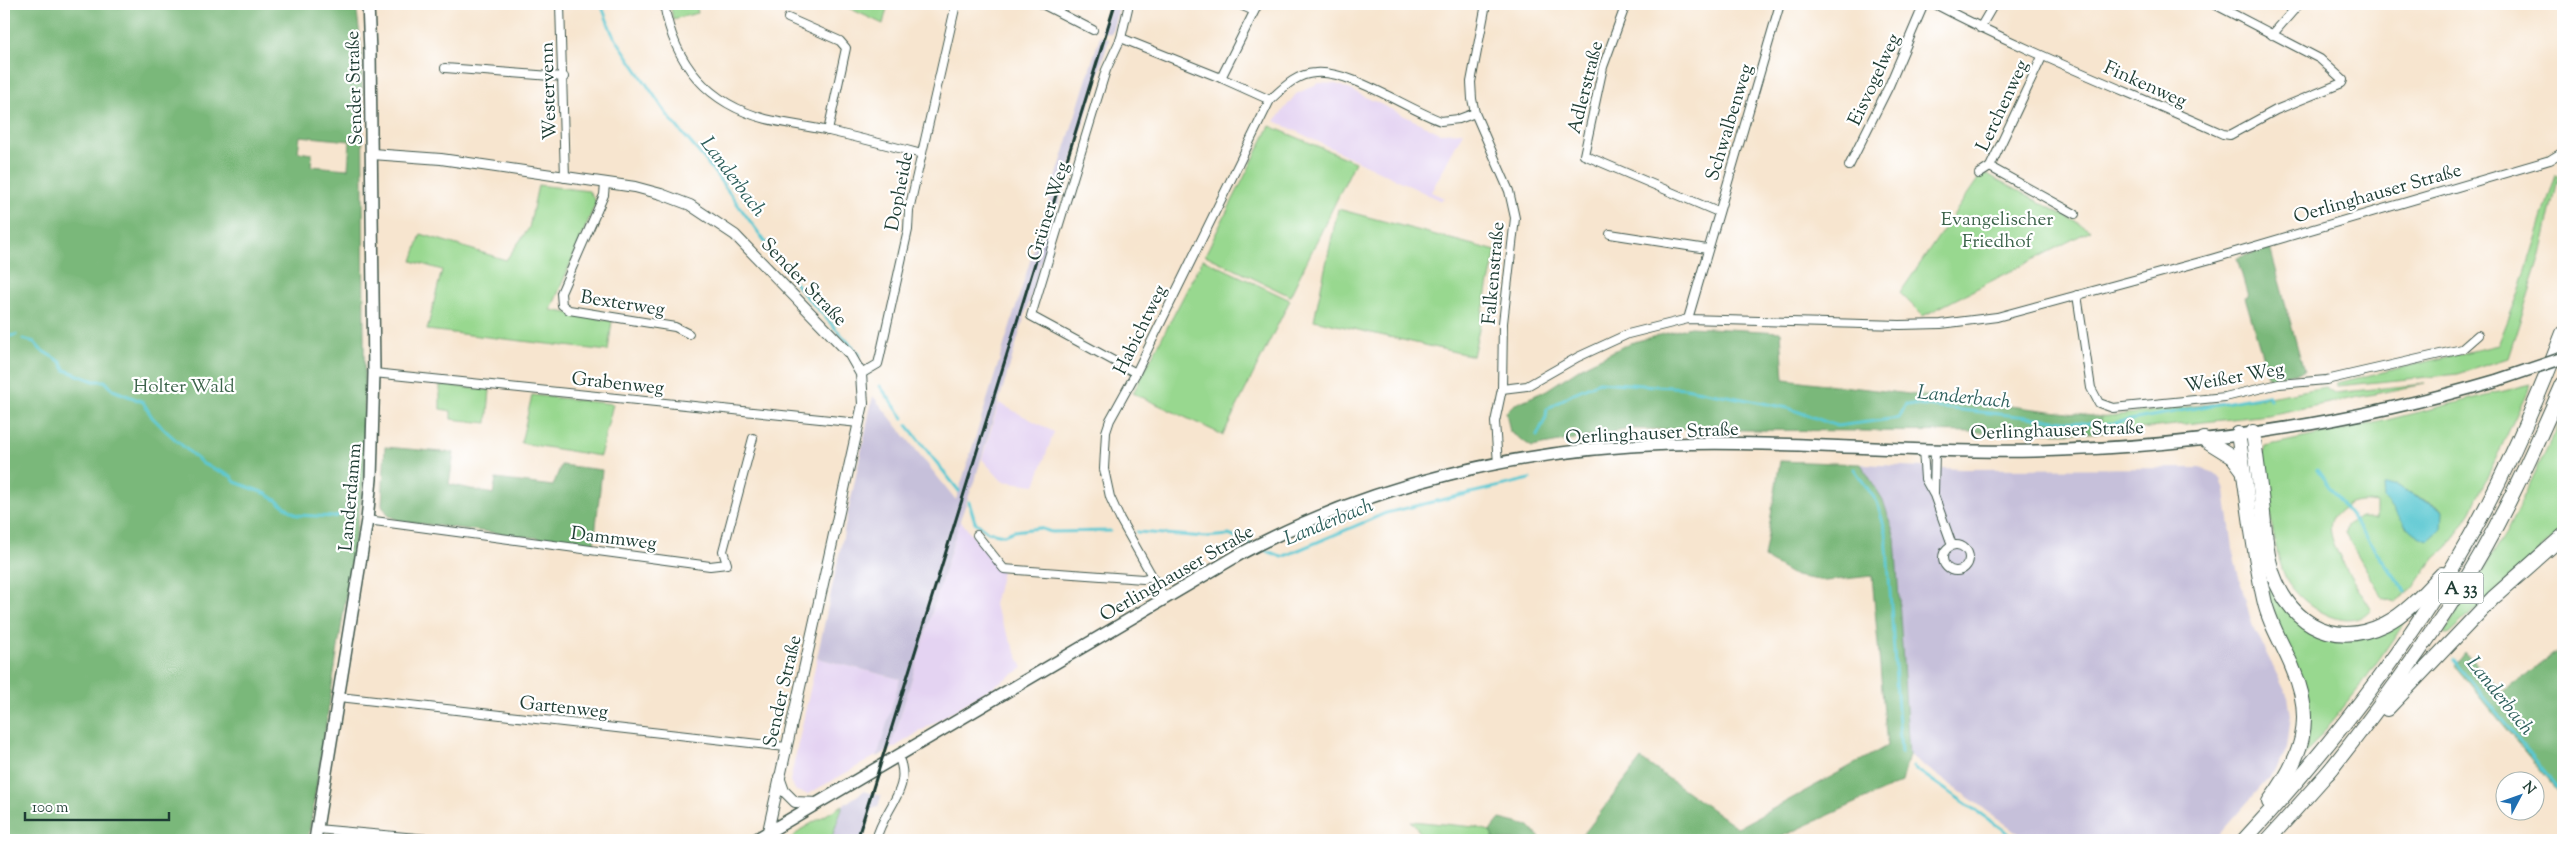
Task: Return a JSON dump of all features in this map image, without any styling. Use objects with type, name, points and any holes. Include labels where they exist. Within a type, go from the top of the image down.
[{"type":"highway","name":"A 33","points":[[2242,840],[2294,786],[2353,713],[2399,650],[2461,553],[2516,446],[2563,333]]},
{"type":"highway","name":"A 33","points":[[2268,840],[2328,773],[2415,659],[2456,596],[2517,486],[2563,384]]},
{"type":"highway","points":[[2253,432],[2269,562],[2285,600],[2297,614],[2312,625],[2329,633],[2349,634],[2368,631],[2386,624],[2403,612],[2461,553]]},
{"type":"highway","points":[[2238,434],[2264,601],[2294,670],[2303,697],[2305,720],[2302,746],[2291,771],[2242,840]]},
{"type":"highway","points":[[2204,439],[2233,457],[2244,472]]},
{"type":"highway","points":[[2328,773],[2493,598],[2563,536]]},
{"type":"main road","name":"Sender Straße","points":[[368,4],[372,154]]},
{"type":"main road","name":"Landerdamm","points":[[316,835],[367,520],[371,479],[374,373],[372,154]]},
{"type":"main road","name":"Oerlinghauser Straße","points":[[755,840],[766,837],[820,802],[1242,553],[1326,514],[1393,490],[1498,464],[1602,448],[1670,444],[1787,444],[1923,450],[2036,451],[2204,439],[2403,405],[2498,380],[2563,358]]},
{"type":"street","name":"Westervenn","points":[[560,4],[564,77],[565,178]]},
{"type":"street","points":[[664,4],[668,28],[677,50],[693,74],[716,96],[764,118],[828,131],[922,154]]},
{"type":"street","name":"Dopheide","points":[[861,374],[878,364],[908,230],[909,210],[956,4]]},
{"type":"street","points":[[1042,4],[1093,30]]},
{"type":"street","name":"Grüner Weg","points":[[1130,4],[1121,38],[1106,70],[1031,316],[1136,373]]},
{"type":"street","points":[[1221,78],[1256,7],[1238,4]]},
{"type":"street","name":"Falkenstraße","points":[[1486,4],[1471,82],[1474,113],[1509,191],[1515,218],[1503,323],[1502,389],[1495,422],[1498,464]]},
{"type":"street","name":"Adlerstraße","points":[[1626,4],[1602,67],[1584,154],[1718,212]]},
{"type":"street","name":"Schwalbenweg","points":[[1688,319],[1780,4]]},
{"type":"street","name":"Eisvogelweg","points":[[1849,166],[1889,86],[1924,4]]},
{"type":"street","name":"Finkenweg","points":[[1935,4],[1980,28],[2042,57],[2115,86],[2223,134],[2230,135],[2276,110],[2338,86],[2343,80],[2320,59],[2272,35]]},
{"type":"street","points":[[1980,28],[1994,4]]},
{"type":"street","points":[[2214,4],[2272,35],[2300,4]]},
{"type":"street","points":[[788,18],[840,41],[846,48],[828,131]]},
{"type":"street","points":[[1121,38],[1270,100]]},
{"type":"street","name":"Lerchenweg","points":[[1979,174],[1990,167],[2042,57]]},
{"type":"street","points":[[445,68],[564,77]]},
{"type":"street","name":"Habichtweg","points":[[1165,599],[1120,519],[1110,496],[1104,469],[1106,432],[1110,420],[1136,373],[1270,100],[1291,81],[1315,73],[1343,76],[1441,121],[1458,119],[1474,113]]},
{"type":"street","name":"Oerlinghauser Straße","points":[[1502,389],[1527,386],[1586,353],[1628,334],[1688,319],[1941,324],[1997,317],[2438,193],[2550,160],[2563,152]]},
{"type":"street","name":"Sender Straße","points":[[372,154],[441,159],[605,184],[661,194],[690,205],[720,223],[759,258],[842,344],[861,374],[863,404],[822,596],[766,837]]},
{"type":"street","name":"Lerchenweg","points":[[1990,167],[2075,214]]},
{"type":"street","name":"Bexterweg","points":[[605,184],[604,195],[561,293],[562,305],[569,310],[675,327],[689,334]]},
{"type":"street","points":[[1610,234],[1707,249]]},
{"type":"street","name":"Weißer Weg","points":[[2077,295],[2091,388],[2099,404],[2112,408],[2225,397],[2279,384],[2326,380],[2462,349],[2478,335]]},
{"type":"street","name":"Grabenweg","points":[[374,373],[859,423]]},
{"type":"street","name":"Dammweg","points":[[367,520],[710,566],[727,564],[724,551],[753,438]]},
{"type":"street","points":[[1923,450],[1925,479],[1934,495],[1952,545]]},
{"type":"street","points":[[1934,495],[1935,450]]},
{"type":"street","points":[[976,535],[1004,569],[1143,579],[1152,577]]},
{"type":"street","name":"Gartenweg","points":[[339,697],[786,747]]},
{"type":"street","points":[[876,840],[879,830],[903,782],[904,768],[898,756]]},
{"type":"street","name":"Sender Straße","points":[[779,777],[784,791],[795,802],[802,804],[820,802]]},
{"type":"street","points":[[316,835],[439,840]]},
{"type":"shaded area","points":[[1110,4],[1120,4],[1111,34],[1101,31]]},
{"type":"shaded area","points":[[1100,36],[1109,39],[976,476],[960,520],[890,750],[877,757],[900,679],[817,658],[873,396],[956,500]]},
{"type":"shaded area","points":[[1319,83],[1336,84],[1353,91],[1440,133],[1463,132],[1431,192],[1444,198],[1441,201],[1275,121],[1296,94]]},
{"type":"shaded area","points":[[999,403],[1054,432],[1035,485],[1002,481],[982,459]]},
{"type":"shaded area","points":[[1861,464],[1961,469],[2200,468],[2214,473],[2221,479],[2225,491],[2235,562],[2252,624],[2288,697],[2291,715],[2287,749],[2276,770],[2214,840],[2028,840],[1909,755],[1895,538],[1883,500]]},
{"type":"shaded area","points":[[960,520],[1002,571],[994,605],[1023,668],[890,750]]},
{"type":"shaded area","points":[[817,658],[900,679],[878,755],[808,794],[796,791],[790,781]]},
{"type":"shaded area","points":[[864,791],[881,796],[878,807],[872,809],[863,840],[831,840],[843,805]]},
{"type":"green space","name":"Holter Wald","points":[[4,4],[356,4],[362,53],[365,474],[308,840],[4,840]],"holes":[[[300,136],[350,141],[348,169],[311,166],[312,154],[298,152]]]},
{"type":"green space","points":[[670,4],[696,4],[698,13],[673,19]]},
{"type":"green space","points":[[840,4],[888,4],[883,24]]},
{"type":"green space","points":[[1270,126],[1355,162],[1290,296],[1205,255]]},
{"type":"green space","name":"Evangelischer Friedhof","points":[[1989,175],[2091,230],[1923,316],[1900,293],[1980,176]]},
{"type":"green space","points":[[2556,175],[2559,176],[2541,255],[2508,358],[2458,374],[2337,386],[2336,383],[2498,345],[2518,295]]},
{"type":"green space","points":[[538,185],[589,191],[596,202],[551,310],[612,321],[608,351],[427,330],[442,270],[412,261],[421,234],[506,260],[529,228]]},
{"type":"green space","points":[[1338,209],[1496,251],[1473,356],[1314,320]]},
{"type":"green space","points":[[2270,248],[2304,371],[2269,379],[2245,297],[2248,296],[2237,258]]},
{"type":"green space","points":[[1203,259],[1290,300],[1223,435],[1133,393]]},
{"type":"green space","points":[[1690,327],[1781,332],[1784,379],[2101,417],[2102,433],[1630,429],[1532,447],[1510,432],[1506,412],[1513,405],[1545,391],[1585,365],[1630,343]]},
{"type":"green space","points":[[2425,384],[2268,415],[2102,433],[2101,417],[2269,397],[2325,387],[2334,393]]},
{"type":"green space","points":[[2531,384],[2471,511],[2448,547],[2432,561],[2413,589],[2395,602],[2383,598],[2345,533],[2347,525],[2359,518],[2376,518],[2376,503],[2363,502],[2351,504],[2334,516],[2331,522],[2333,542],[2338,554],[2371,609],[2359,618],[2351,620],[2341,619],[2329,616],[2309,604],[2288,582],[2274,540],[2262,458],[2265,446],[2379,422]],"holes":[[[2395,485],[2442,509],[2407,528],[2397,511]]]},
{"type":"green space","points":[[440,385],[490,390],[487,423],[451,419],[451,411],[440,409]]},
{"type":"green space","points":[[532,395],[613,404],[600,456],[521,443]]},
{"type":"green space","points":[[2563,415],[2563,529],[2448,635],[2444,633],[2507,531]]},
{"type":"green space","points":[[385,447],[454,453],[449,484],[493,494],[496,479],[553,486],[561,465],[602,470],[594,545],[400,521],[389,516],[382,505]]},
{"type":"green space","points":[[2249,448],[2267,570],[2321,634],[2409,616],[2359,688],[2304,756],[2310,726],[2270,601],[2246,449]]},
{"type":"green space","points":[[1780,461],[1861,464],[1883,500],[1895,538],[1909,755],[1902,782],[1774,840],[1576,840],[1587,830],[1641,759],[1738,828],[1887,746],[1872,576],[1825,581],[1795,576],[1764,558]]},
{"type":"green space","points":[[2563,647],[2563,798],[2544,775],[2544,772],[2542,772],[2454,666],[2465,652],[2503,692]]},
{"type":"green space","points":[[843,805],[831,840],[790,840],[800,830]]},
{"type":"green space","points":[[1500,819],[1529,826],[1542,840],[1494,840],[1490,831]]},
{"type":"green space","points":[[1411,821],[1475,827],[1490,831],[1494,840],[1426,840]]},
{"type":"water","points":[[2395,485],[2442,510],[2441,529],[2429,540],[2409,529],[2384,499],[2383,486]]},
{"type":"waterway","name":"Landerbach","points":[[601,4],[612,33],[668,116],[706,161],[802,292],[860,355]]},
{"type":"waterway","points":[[4,337],[16,335]]},
{"type":"waterway","points":[[23,339],[34,342],[41,350],[61,362],[65,370],[94,381],[105,381],[113,390],[143,402],[152,417],[203,464],[231,476],[235,482],[267,494],[297,515],[335,517],[353,505]]},
{"type":"waterway","name":"Landerbach","points":[[1537,436],[1546,417],[1547,409],[1574,393],[1599,382],[1685,388],[1788,408],[1837,426],[1899,418],[1906,404],[2103,425],[2268,395],[2270,399]]},
{"type":"waterway","name":"Landerbach","points":[[880,386],[903,418]]},
{"type":"waterway","name":"Landerbach","points":[[907,425],[959,491]]},
{"type":"waterway","points":[[1854,469],[1877,502],[1886,532],[1901,753]]},
{"type":"waterway","name":"Landerbach","points":[[2317,470],[2406,592]]},
{"type":"waterway","name":"Landerbach","points":[[1260,548],[1282,557],[1386,513],[1530,479]]},
{"type":"waterway","name":"Landerbach","points":[[969,502],[975,522],[988,532],[1004,535],[1014,531],[1039,528],[1051,532],[1110,531]]},
{"type":"waterway","name":"Landerbach","points":[[1137,532],[1206,537],[1229,535],[1252,545]]},
{"type":"waterway","name":"Landerbach","points":[[2453,660],[2563,795]]},
{"type":"waterway","points":[[1913,767],[2018,840]]},
{"type":"railway","points":[[857,840],[1115,4]]}]
